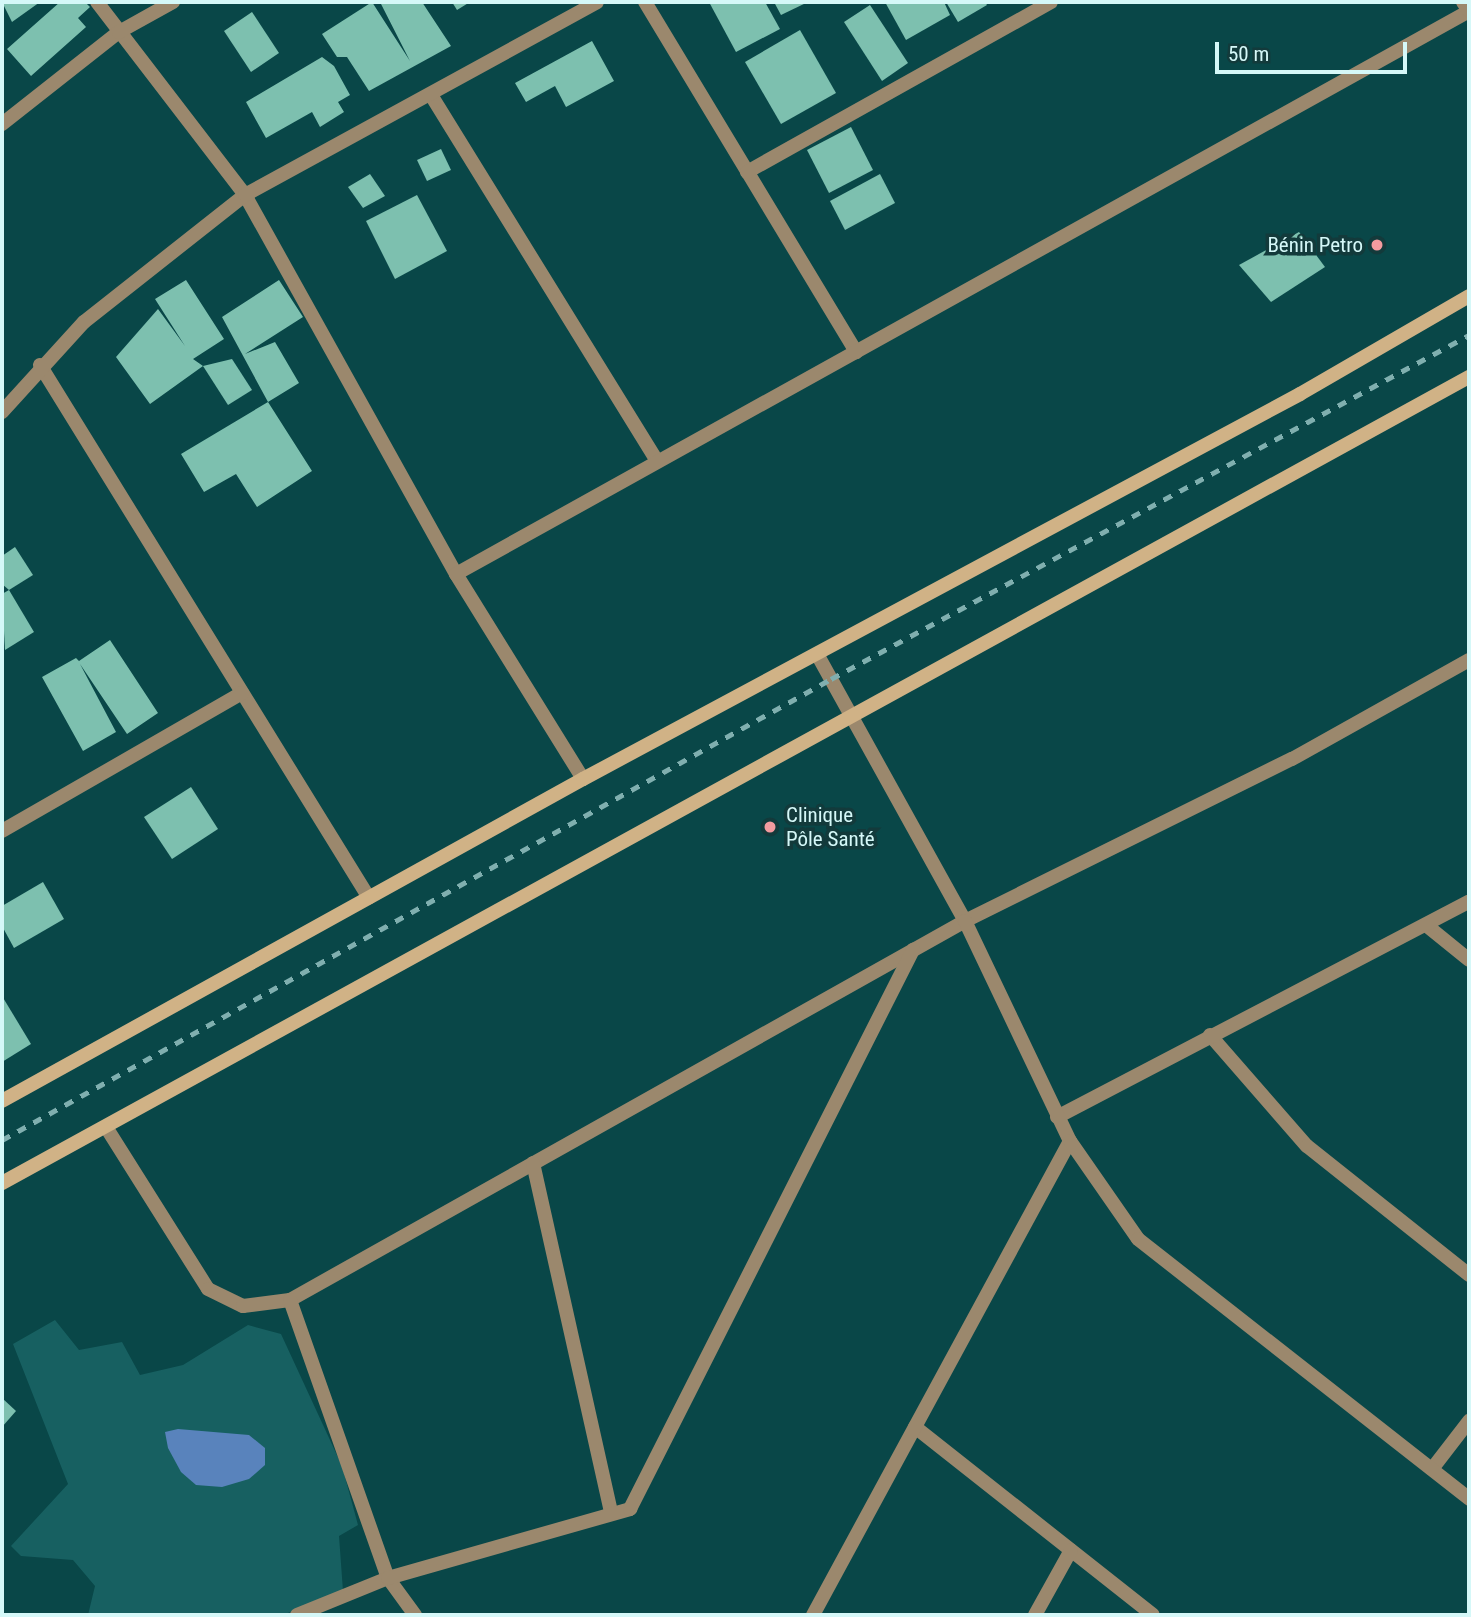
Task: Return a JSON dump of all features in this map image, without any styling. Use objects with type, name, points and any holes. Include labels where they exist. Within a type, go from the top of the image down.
[{"type":"main road","points":[[2,1101],[583,779],[1300,394],[1469,296]]},
{"type":"main road","points":[[2,1183],[854,719],[1469,377]]},
{"type":"street","points":[[97,2],[246,195],[456,574],[583,779]]},
{"type":"street","points":[[2,124],[119,32],[173,2]]},
{"type":"street","points":[[2,412],[40,365],[84,322],[246,195],[597,2]]},
{"type":"street","points":[[645,2],[856,352]]},
{"type":"street","points":[[747,172],[1051,2]]},
{"type":"street","points":[[456,574],[656,460],[856,352],[1469,11],[1462,2]]},
{"type":"street","points":[[431,95],[656,460]]},
{"type":"street","points":[[40,365],[369,898]]},
{"type":"street","points":[[817,654],[965,921],[1070,1142],[1138,1238],[1469,1499]]},
{"type":"street","points":[[106,1127],[208,1289],[243,1306],[290,1300],[965,921],[1292,759],[1469,660]]},
{"type":"street","points":[[2,831],[242,694]]},
{"type":"street","points":[[1057,1117],[1469,902]]},
{"type":"street","points":[[1426,925],[1469,960]]},
{"type":"street","points":[[297,1615],[388,1578],[629,1509],[914,949]]},
{"type":"street","points":[[1210,1035],[1307,1146],[1469,1275]]},
{"type":"street","points":[[813,1615],[1070,1142]]},
{"type":"street","points":[[533,1163],[611,1513]]},
{"type":"street","points":[[290,1300],[388,1578],[415,1615]]},
{"type":"street","points":[[1432,1469],[1469,1421]]},
{"type":"street","points":[[915,1427],[1153,1615]]},
{"type":"street","points":[[1035,1615],[1071,1550]]},
{"type":"shaded area","points":[[55,1320],[79,1350],[122,1342],[140,1375],[183,1365],[248,1325],[281,1334],[342,1466],[358,1525],[339,1536],[343,1591],[283,1615],[88,1615],[95,1586],[73,1560],[21,1556],[11,1546],[68,1484],[13,1344]]},
{"type":"shaded area","points":[[178,1429],[249,1435],[265,1448],[265,1465],[249,1479],[222,1487],[196,1485],[181,1472],[168,1448],[165,1432]]},
{"type":"building","points":[[2,2],[40,2],[12,22]]},
{"type":"building","points":[[60,2],[85,2],[90,7],[78,18],[86,27],[31,76],[7,49]]},
{"type":"building","points":[[372,2],[410,61],[380,2],[422,2],[451,46],[369,91],[347,57],[337,57],[322,34]]},
{"type":"building","points":[[452,2],[470,2],[457,10]]},
{"type":"building","points":[[709,2],[765,2],[780,29],[736,52]]},
{"type":"building","points":[[774,2],[808,2],[781,15]]},
{"type":"building","points":[[885,2],[944,2],[950,15],[906,40]]},
{"type":"building","points":[[946,2],[985,2],[987,5],[958,22]]},
{"type":"building","points":[[870,5],[908,63],[882,81],[844,22]]},
{"type":"building","points":[[252,12],[279,53],[251,72],[224,31]]},
{"type":"building","points":[[800,30],[836,93],[781,124],[745,62]]},
{"type":"building","points":[[592,41],[614,81],[566,107],[555,86],[526,102],[515,83]]},
{"type":"building","points":[[322,57],[334,66],[350,95],[338,102],[344,112],[320,127],[312,112],[266,138],[246,102]]},
{"type":"building","points":[[851,127],[873,170],[829,193],[807,150]]},
{"type":"building","points":[[441,149],[451,170],[427,181],[417,160]]},
{"type":"building","points":[[370,174],[385,196],[363,208],[348,187]]},
{"type":"building","points":[[880,174],[895,203],[845,230],[830,201]]},
{"type":"building","points":[[417,195],[447,251],[395,279],[366,221]]},
{"type":"building","points":[[1299,232],[1325,267],[1271,302],[1239,265]]},
{"type":"building","points":[[186,280],[224,339],[193,359],[203,366],[150,404],[116,357],[158,309],[185,346],[155,299]]},
{"type":"building","points":[[279,280],[303,317],[245,354],[275,342],[299,383],[268,402],[222,317]]},
{"type":"building","points":[[232,359],[252,390],[228,405],[203,366]]},
{"type":"building","points":[[268,402],[312,471],[257,507],[236,474],[204,492],[181,454]]},
{"type":"building","points":[[15,547],[33,575],[9,590],[2,584],[2,556]]},
{"type":"building","points":[[9,590],[34,632],[5,650],[2,594]]},
{"type":"building","points":[[110,640],[158,713],[127,734],[80,664],[116,732],[83,751],[42,677],[76,658],[79,661]]},
{"type":"building","points":[[191,787],[218,829],[172,859],[144,817]]},
{"type":"building","points":[[43,882],[64,919],[14,948],[2,926],[2,906]]},
{"type":"building","points":[[2,996],[31,1044],[2,1062]]},
{"type":"building","points":[[2,1398],[16,1411],[2,1427]]},
{"type":"railway","points":[[2,1140],[831,679],[1469,335]]},
{"type":"place","name":"Bénin Petro","points":[[1377,245]]},
{"type":"place","name":"Clinique Pôle Santé","points":[[770,827]]}]
